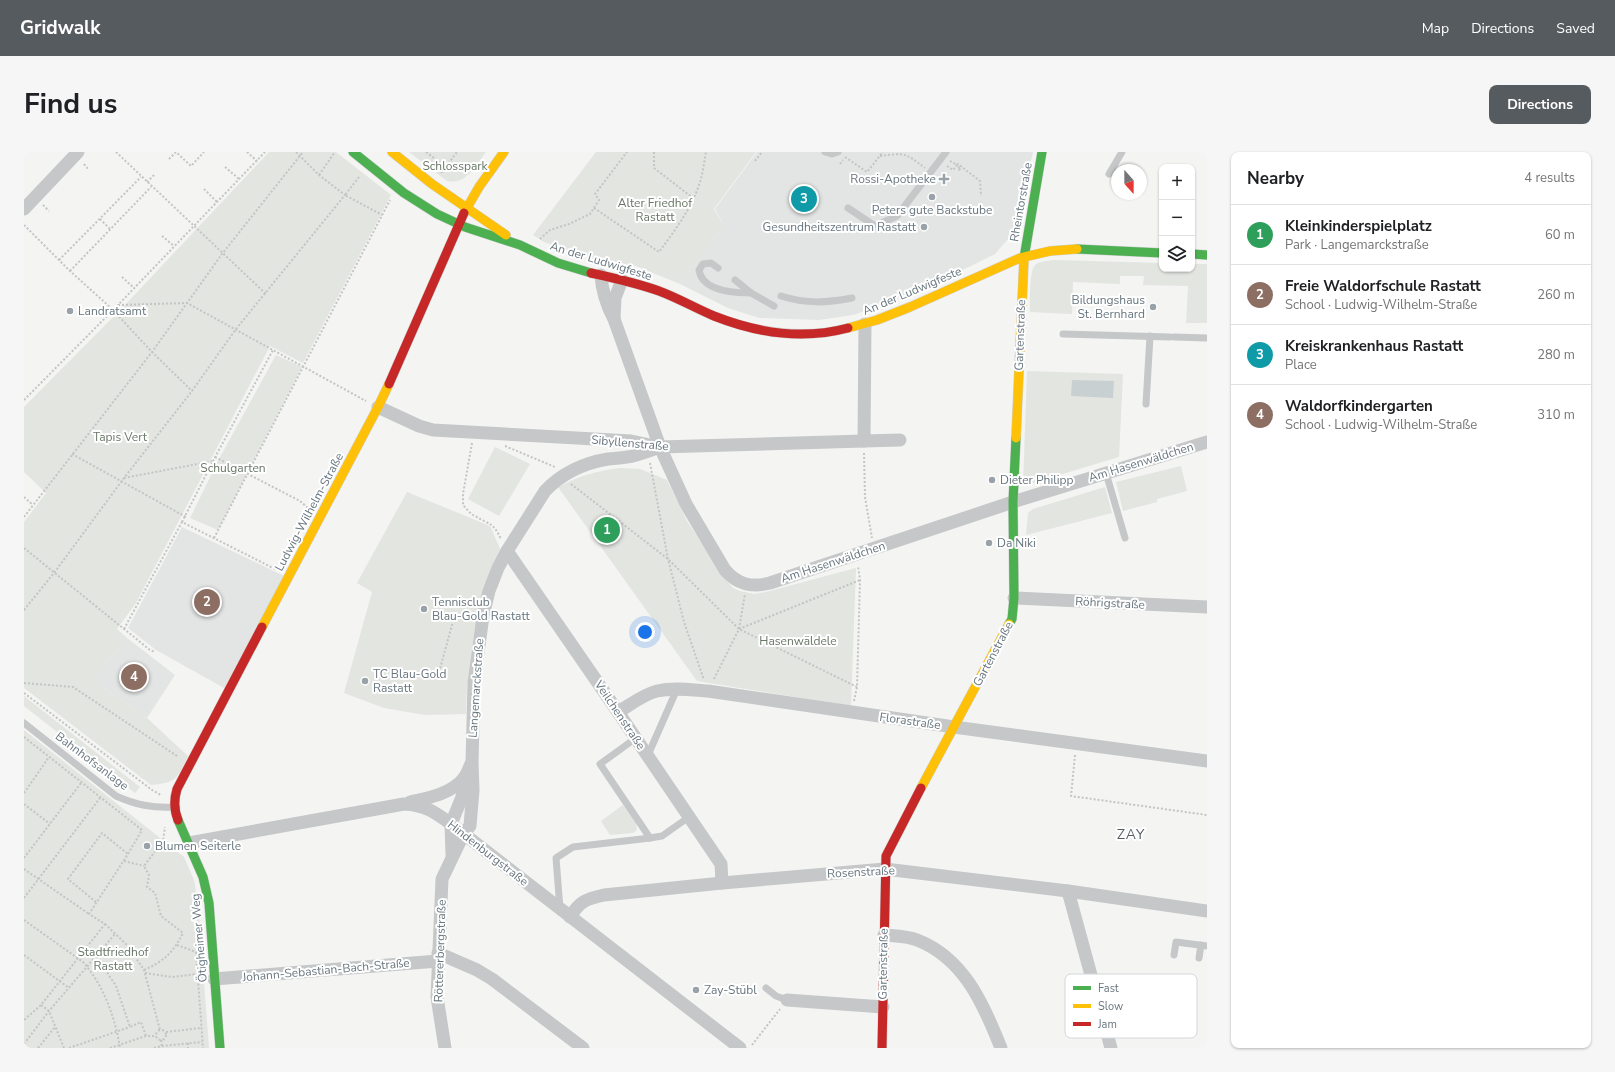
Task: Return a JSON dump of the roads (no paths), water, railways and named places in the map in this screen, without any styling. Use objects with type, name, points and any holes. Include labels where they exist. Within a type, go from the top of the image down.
[{"type":"street","points":[[24,209],[78,152]]},
{"type":"street","name":"An der Ludwigfeste","points":[[353,152],[416,202],[460,225],[516,244],[559,263],[653,289],[745,328],[798,335],[818,334],[840,330],[887,317],[1024,256],[1050,250],[1159,253]]},
{"type":"street","name":"An der Ludwigfeste","points":[[392,152],[432,184],[489,222],[516,244]]},
{"type":"street","name":"Ludwig-Wilhelm-Straße","points":[[171,807],[177,789],[378,407],[460,225],[466,207],[473,194],[504,152]]},
{"type":"street","name":"Rheintorstraße","points":[[1024,256],[1042,152]]},
{"type":"street","points":[[1195,254],[1207,255]]},
{"type":"street","name":"Gartenstraße","points":[[882,1048],[886,856],[891,844],[1010,624],[1013,609],[1013,502],[1024,256]]},
{"type":"street","points":[[601,275],[602,290],[606,304],[614,319],[654,449]]},
{"type":"street","points":[[614,319],[615,298],[622,280]]},
{"type":"street","points":[[864,441],[865,324]]},
{"type":"street","name":"Sibyllenstraße","points":[[378,407],[419,426],[433,430],[631,441],[654,449],[900,440]]},
{"type":"street","name":"Am Hasenwäldchen","points":[[654,449],[725,570],[731,577],[746,585],[762,585],[1013,502],[1207,442]]},
{"type":"street","name":"Langemarckstraße","points":[[464,833],[470,826],[471,814],[474,683],[477,647],[489,591],[507,551],[545,491],[564,474],[586,465],[607,459],[632,457],[654,449]]},
{"type":"street","name":"Veilchenstraße","points":[[507,551],[648,755],[721,864],[722,882]]},
{"type":"street","name":"Röhrigstraße","points":[[1014,598],[1207,607]]},
{"type":"street","name":"Florastraße","points":[[618,712],[645,696],[657,691],[678,689],[708,691],[1207,762]]},
{"type":"street","name":"Langemarckstraße","points":[[404,804],[436,796],[453,788],[464,778],[472,763]]},
{"type":"street","name":"Langemarckstraße","points":[[451,824],[462,797],[464,778]]},
{"type":"street","name":"Hindenburgstraße","points":[[189,843],[404,804],[416,804],[429,808],[464,833],[740,1048]]},
{"type":"street","name":"Ötigheimer Weg","points":[[171,807],[189,843],[203,877],[208,895],[220,1048]]},
{"type":"street","name":"Röttererbergstraße","points":[[451,824],[452,856]]},
{"type":"street","name":"Röttererbergstraße","points":[[445,1048],[437,997],[442,879],[464,833]]},
{"type":"street","name":"Rosenstraße","points":[[565,913],[588,898],[604,895],[722,882],[885,869],[1207,911]]},
{"type":"street","points":[[1068,892],[1091,974]]},
{"type":"street","points":[[884,935],[916,940],[929,945],[952,962],[963,974],[976,993],[1001,1048]]},
{"type":"street","name":"Johann-Sebastian-Bach-Straße","points":[[214,979],[438,957],[477,970],[492,979],[583,1048]]},
{"type":"street","name":"Gartenstraße","points":[[787,1000],[883,1007]]},
{"type":"street","points":[[1108,1038],[1111,1048]]},
{"type":"lane","points":[[825,152],[832,154],[838,152]]},
{"type":"lane","points":[[1109,174],[1122,152]]},
{"type":"lane","points":[[848,208],[875,226],[897,216],[944,154]]},
{"type":"lane","points":[[718,268],[711,263],[702,264],[699,270],[701,277],[708,284],[725,291],[751,293]]},
{"type":"lane","points":[[735,280],[751,293],[774,306]]},
{"type":"lane","points":[[781,296],[799,302],[835,301],[852,298]]},
{"type":"lane","points":[[1063,334],[1207,338]]},
{"type":"lane","points":[[1146,404],[1150,336]]},
{"type":"lane","points":[[1106,473],[1125,538]]},
{"type":"lane","points":[[648,755],[678,689]]},
{"type":"lane","name":"Bahnhofsanlage","points":[[24,723],[116,796],[133,804],[151,807],[171,807]]},
{"type":"lane","points":[[636,738],[600,764],[650,838]]},
{"type":"lane","points":[[565,913],[556,858],[573,847],[662,836],[689,817]]},
{"type":"lane","points":[[1174,955],[1176,942],[1204,945],[1200,958]]},
{"type":"lane","points":[[766,988],[776,996],[787,1000]]},
{"type":"place","name":"Rossi-Apotheke","points":[[944,179]]},
{"type":"place","name":"Peters gute Backstube","points":[[932,197]]},
{"type":"place","name":"Kreiskrankenhaus Rastatt","points":[[804,199]]},
{"type":"place","name":"Gesundheitszentrum Rastatt","points":[[924,227]]},
{"type":"place","name":"Bildungshaus St. Bernhard","points":[[1153,307]]},
{"type":"place","name":"Landratsamt","points":[[70,311]]},
{"type":"place","name":"Dieter Philipp","points":[[992,480]]},
{"type":"place","name":"Kleinkinderspielplatz","points":[[607,530]]},
{"type":"place","name":"Da Niki","points":[[989,543]]},
{"type":"place","name":"Freie Waldorfschule Rastatt","points":[[207,602]]},
{"type":"place","name":"Tennisclub Blau-Gold Rastatt","points":[[424,609]]},
{"type":"place","name":"Waldorfkindergarten","points":[[134,677]]},
{"type":"place","name":"TC Blau-Gold Rastatt","points":[[365,681]]},
{"type":"place","name":"Blumen Seiterle","points":[[147,846]]},
{"type":"place","name":"Zay-Stübl","points":[[696,990]]},
{"type":"district","name":"ZAY","points":[[1131,834]]},
{"type":"park label","name":"Schlosspark","points":[[455,166]]},
{"type":"park label","name":"Alter Friedhof Rastatt","points":[[655,210]]},
{"type":"park label","name":"Tapis Vert","points":[[120,437]]},
{"type":"park label","name":"Schulgarten","points":[[233,468]]},
{"type":"park label","name":"Hasenwäldele","points":[[798,641]]},
{"type":"park label","name":"Stadtfriedhof Rastatt","points":[[113,959]]}]
